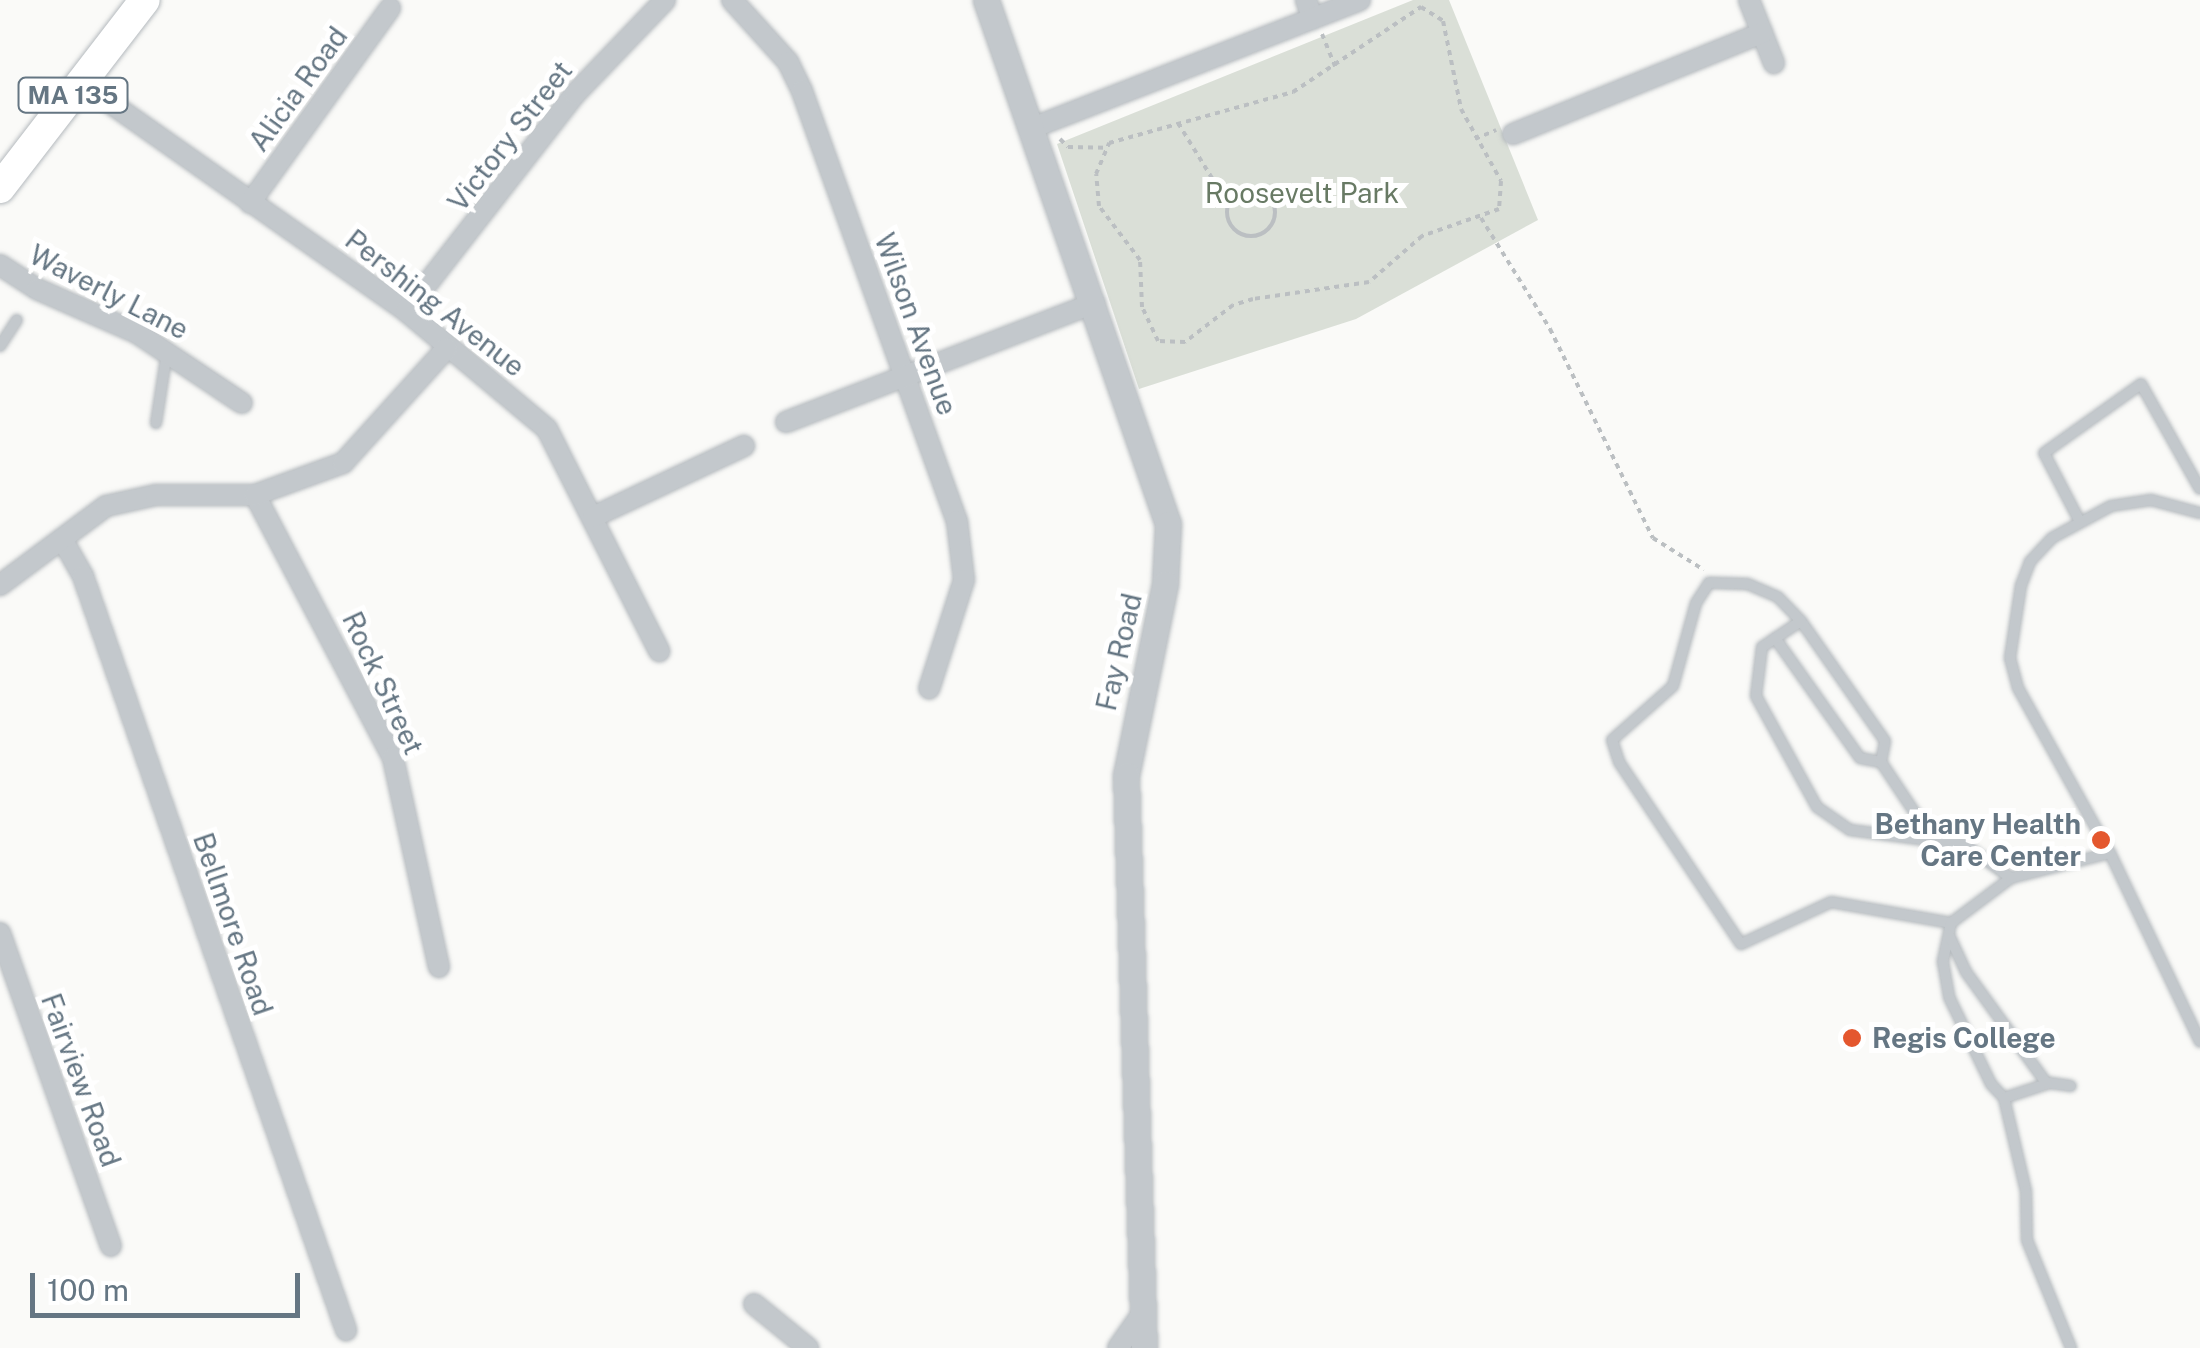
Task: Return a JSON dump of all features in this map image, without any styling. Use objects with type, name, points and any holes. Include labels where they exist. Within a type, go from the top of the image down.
[{"type":"main road","name":"MA 135","points":[[0,188],[145,0]]},
{"type":"street","name":"Victory Street","points":[[406,312],[575,94],[665,0]]},
{"type":"street","name":"Wilson Avenue","points":[[732,0],[788,62],[802,91],[907,374],[964,557],[958,612],[929,689]]},
{"type":"street","name":"Fay Road","points":[[986,0],[1041,124],[1168,524],[1165,584],[1126,775],[1140,1317],[1144,1348]]},
{"type":"street","points":[[1041,124],[1312,12],[1360,0]]},
{"type":"street","points":[[1749,0],[1774,63]]},
{"type":"street","name":"Alicia Road","points":[[250,203],[390,8]]},
{"type":"street","points":[[1513,134],[1762,33]]},
{"type":"street","name":"Pershing Avenue","points":[[82,83],[406,312],[547,429],[660,651]]},
{"type":"street","name":"Waverly Lane","points":[[0,265],[167,351],[242,403]]},
{"type":"street","points":[[786,422],[1095,303]]},
{"type":"street","points":[[0,585],[122,500],[255,494],[344,463],[446,348]]},
{"type":"street","points":[[593,517],[744,446]]},
{"type":"street","name":"Rock Street","points":[[255,494],[393,758],[439,967]]},
{"type":"street","name":"Bellmore Road","points":[[62,540],[83,576],[346,1330]]},
{"type":"street","name":"Fairview Road","points":[[0,933],[111,1246]]},
{"type":"street","points":[[754,1304],[808,1348]]},
{"type":"street","points":[[1118,1348],[1140,1317]]},
{"type":"lane","points":[[0,346],[18,320]]},
{"type":"lane","points":[[156,423],[167,351]]},
{"type":"lane","points":[[2078,518],[2044,453],[2141,384],[2200,489]]},
{"type":"lane","points":[[2200,513],[2151,500],[2078,518],[2030,562],[2012,616],[2010,658],[2018,688],[2110,853],[2200,1042]]},
{"type":"lane","points":[[1934,840],[1881,762],[1885,741],[1801,620],[1778,597],[1708,583],[1696,603],[1672,686],[1612,740],[1619,762],[1741,944],[1831,902],[1949,928]]},
{"type":"lane","points":[[1801,620],[1762,647],[1756,696],[1817,807],[1850,830],[1965,845],[2011,878]]},
{"type":"lane","points":[[1775,638],[1860,758],[1881,762]]},
{"type":"lane","points":[[2071,1348],[2027,1240],[2026,1191],[2004,1098],[1990,1084],[1949,997],[1943,962],[1949,928],[2011,878],[2110,853]]},
{"type":"lane","points":[[1949,928],[1966,972],[2048,1084]]},
{"type":"lane","points":[[2004,1098],[2048,1084],[2071,1086]]},
{"type":"path","points":[[1410,10],[1437,14],[1461,109],[1503,191],[1499,208],[1481,218],[1422,236],[1369,282],[1253,299],[1232,305],[1186,342],[1158,341],[1142,307],[1140,260],[1098,206],[1096,174],[1107,148],[1120,136],[1178,122],[1293,92],[1335,67],[1410,10]]},
{"type":"path","points":[[1312,12],[1335,67]]},
{"type":"path","points":[[1178,122],[1228,204],[1232,227],[1246,236],[1262,233],[1274,221],[1272,199],[1260,189],[1244,188],[1228,204]]},
{"type":"path","points":[[1041,124],[1068,147],[1107,148]]},
{"type":"path","points":[[1481,218],[1550,329],[1653,538],[1725,584]]},
{"type":"green space","name":"Roosevelt Park","points":[[1413,0],[1449,0],[1538,220],[1356,319],[1139,389],[1057,144]]},
{"type":"place","name":"Bethany Health Care Center","points":[[2101,840]]},
{"type":"place","name":"Regis College","points":[[1852,1038]]}]
